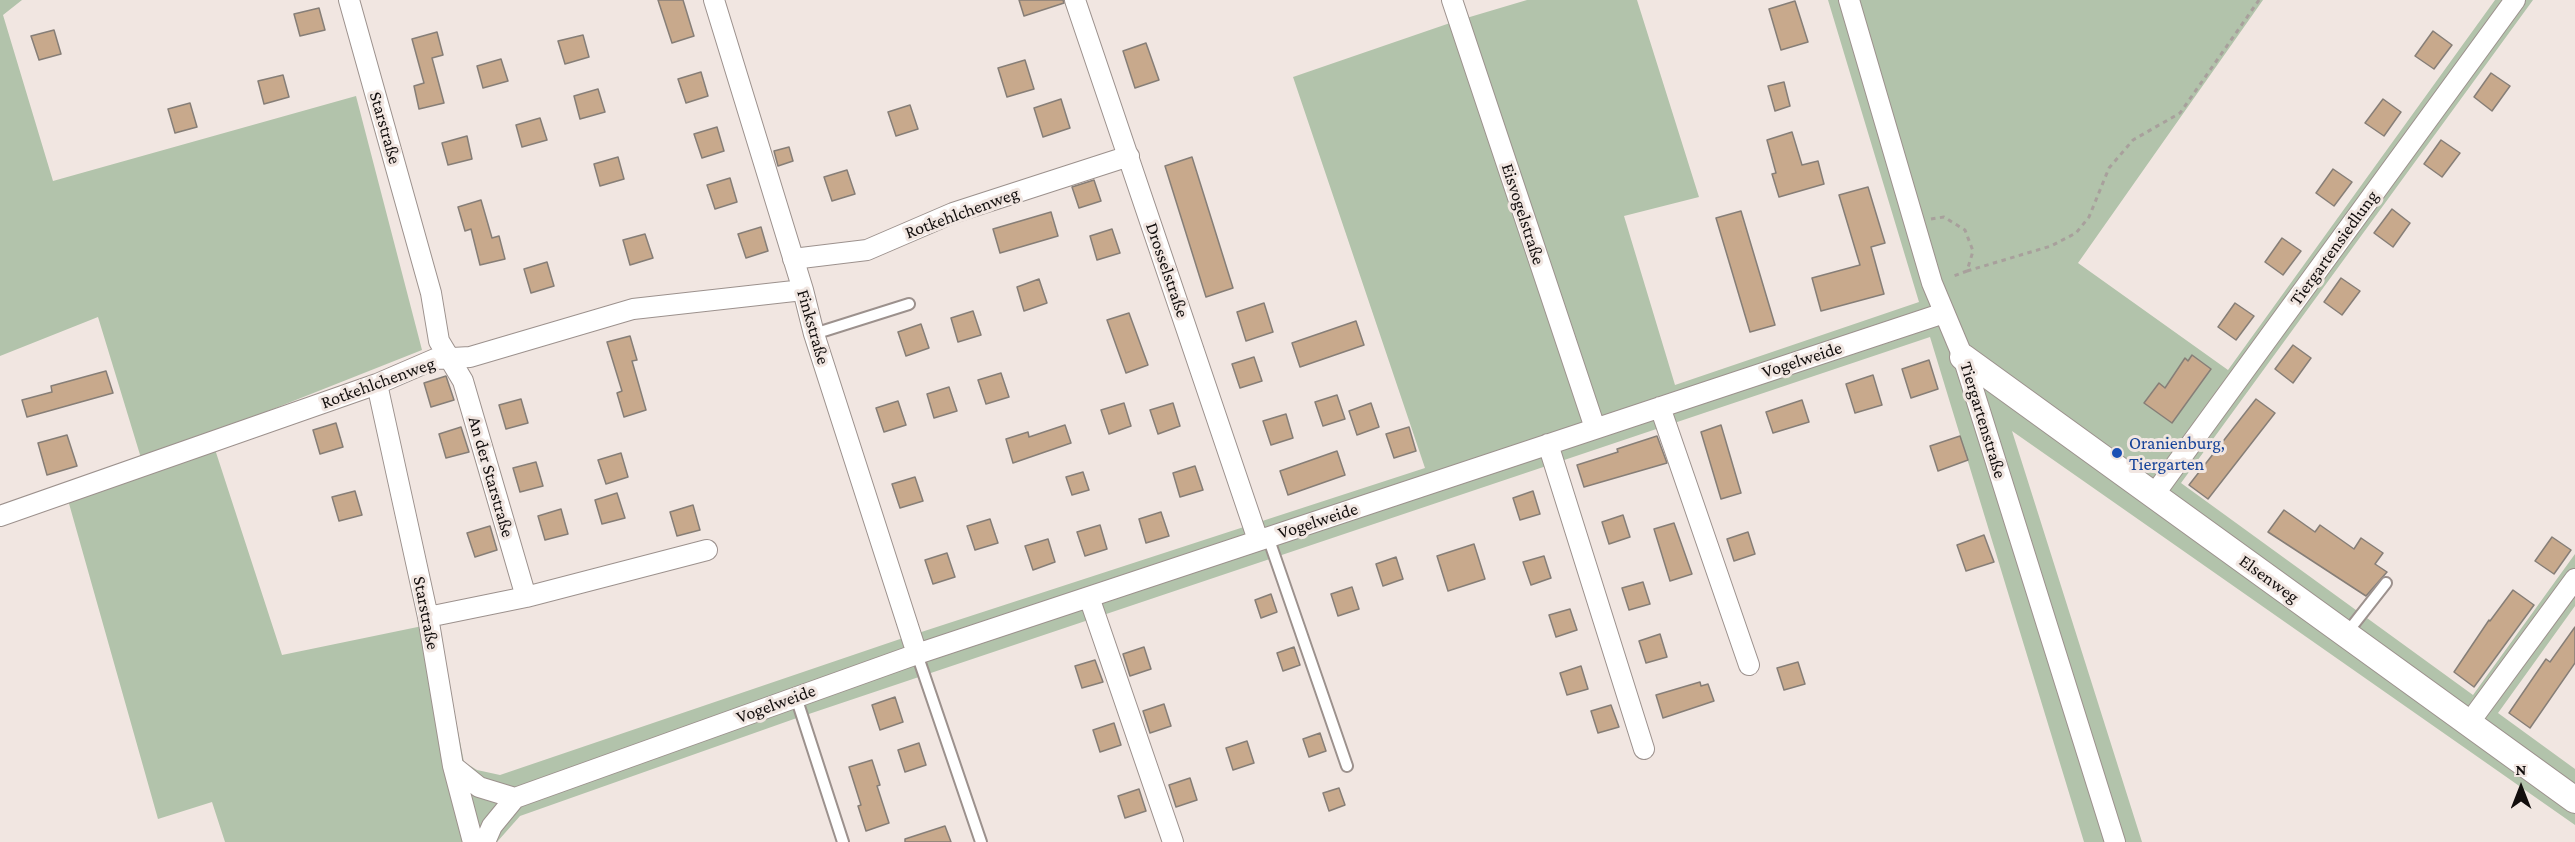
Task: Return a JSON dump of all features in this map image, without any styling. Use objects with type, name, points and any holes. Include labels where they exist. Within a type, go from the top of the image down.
[{"type":"street","name":"Starstraße","points":[[349,0],[431,293],[439,341],[450,359]]},
{"type":"street","name":"Finkstraße","points":[[714,0],[803,290],[814,334],[917,654]]},
{"type":"street","name":"Drosselstraße","points":[[1075,0],[1263,539]]},
{"type":"street","name":"Eisvogelstraße","points":[[1452,0],[1595,428]]},
{"type":"street","name":"Tiergartenstraße","points":[[1849,0],[1932,283],[1964,357],[2115,842]]},
{"type":"street","name":"Tiergartensiedlung","points":[[2153,496],[2515,0]]},
{"type":"street","name":"Rotkehlchenweg","points":[[793,259],[867,250],[954,213],[1129,156]]},
{"type":"street","name":"Rotkehlchenweg","points":[[0,516],[377,384],[435,359],[470,357],[633,309],[803,290]]},
{"type":"street","name":"Vogelweide","points":[[515,798],[917,654],[1944,313]]},
{"type":"street","name":"Elsenweg","points":[[1964,357],[2575,800]]},
{"type":"street","name":"An der Starstraße","points":[[450,359],[463,381],[526,597]]},
{"type":"street","name":"Starstraße","points":[[377,384],[428,617],[453,766],[473,842]]},
{"type":"street","points":[[1660,407],[1749,665]]},
{"type":"street","points":[[1548,444],[1644,749]]},
{"type":"street","points":[[428,617],[526,597],[707,550]]},
{"type":"street","points":[[2469,723],[2575,579]]},
{"type":"street","points":[[1089,597],[1173,842]]},
{"type":"street","points":[[453,766],[479,787],[515,798],[492,826],[485,842]]},
{"type":"lane","points":[[814,334],[909,304]]},
{"type":"lane","points":[[1263,539],[1347,766]]},
{"type":"lane","points":[[2346,634],[2386,583]]},
{"type":"lane","points":[[917,654],[981,842]]},
{"type":"lane","points":[[796,697],[843,842]]},
{"type":"path","points":[[1932,283],[2051,246],[2076,233],[2089,217],[2109,168],[2133,140],[2180,113],[2259,0]]},
{"type":"path","points":[[1914,222],[1944,217],[1965,230],[1973,251],[1967,271]]},
{"type":"green space","points":[[0,0],[22,0],[3,15],[53,181],[356,96],[422,350],[210,434],[282,655],[437,623],[464,762],[477,770],[500,775],[906,637],[1425,468],[1293,77],[1453,22],[1527,0],[1637,0],[1699,197],[1624,216],[1675,385],[1919,302],[1828,0],[2263,0],[2078,263],[2228,370],[2495,0],[2533,0],[2181,483],[2473,695],[2575,554],[2575,606],[2498,713],[2575,769],[2575,825],[2012,431],[2142,842],[2084,842],[1930,337],[794,719],[520,816],[497,842],[225,842],[212,802],[158,819],[68,500],[141,458],[98,317],[0,356]]},
{"type":"building","points":[[658,0],[683,0],[694,36],[672,43]]},
{"type":"building","points":[[1019,0],[1063,0],[1064,3],[1024,16]]},
{"type":"building","points":[[1795,1],[1808,42],[1781,50],[1769,9]]},
{"type":"building","points":[[319,8],[325,30],[300,36],[294,14]]},
{"type":"building","points":[[54,30],[61,54],[39,60],[31,36]]},
{"type":"building","points":[[2433,31],[2452,45],[2434,69],[2415,56]]},
{"type":"building","points":[[437,32],[443,55],[432,58],[444,103],[419,109],[414,86],[424,83],[412,39]]},
{"type":"building","points":[[583,35],[589,57],[565,64],[558,41]]},
{"type":"building","points":[[1146,43],[1159,80],[1135,88],[1123,51]]},
{"type":"building","points":[[501,59],[508,81],[483,88],[477,66]]},
{"type":"building","points":[[1025,60],[1034,89],[1007,97],[998,68]]},
{"type":"building","points":[[701,72],[708,96],[686,103],[678,79]]},
{"type":"building","points":[[2491,73],[2510,86],[2492,111],[2474,97]]},
{"type":"building","points":[[283,75],[289,97],[264,104],[258,81]]},
{"type":"building","points":[[1784,82],[1790,106],[1775,111],[1768,86]]},
{"type":"building","points":[[598,89],[605,112],[580,119],[574,96]]},
{"type":"building","points":[[1061,99],[1070,128],[1043,137],[1034,108]]},
{"type":"building","points":[[2383,99],[2401,112],[2384,136],[2365,123]]},
{"type":"building","points":[[190,103],[197,127],[175,133],[168,109]]},
{"type":"building","points":[[910,105],[918,129],[896,136],[888,112]]},
{"type":"building","points":[[540,118],[547,140],[522,147],[516,125]]},
{"type":"building","points":[[717,127],[724,151],[702,158],[694,134]]},
{"type":"building","points":[[1792,132],[1802,165],[1818,161],[1824,184],[1779,197],[1772,174],[1776,173],[1767,140]]},
{"type":"building","points":[[467,136],[472,159],[448,165],[442,143]]},
{"type":"building","points":[[2441,140],[2460,153],[2442,177],[2424,164]]},
{"type":"building","points":[[789,147],[793,161],[778,166],[774,151]]},
{"type":"building","points":[[618,157],[624,179],[600,186],[594,164]]},
{"type":"building","points":[[1192,157],[1233,288],[1206,297],[1165,166]]},
{"type":"building","points":[[2333,169],[2352,182],[2334,206],[2316,193]]},
{"type":"building","points":[[847,170],[855,194],[832,201],[824,177]]},
{"type":"building","points":[[730,178],[737,202],[715,209],[707,185]]},
{"type":"building","points":[[1094,180],[1101,201],[1079,208],[1072,187]]},
{"type":"building","points":[[1868,187],[1885,243],[1871,247],[1884,294],[1821,311],[1812,278],[1860,265],[1839,195]]},
{"type":"building","points":[[481,200],[492,238],[499,236],[505,259],[480,265],[471,229],[465,231],[458,207]]},
{"type":"building","points":[[2392,209],[2410,223],[2393,247],[2374,233]]},
{"type":"building","points":[[1741,211],[1775,325],[1750,332],[1716,218]]},
{"type":"building","points":[[1051,212],[1058,236],[1000,253],[993,229]]},
{"type":"building","points":[[761,227],[768,251],[746,258],[738,234]]},
{"type":"building","points":[[1112,229],[1120,253],[1097,260],[1090,236]]},
{"type":"building","points":[[645,234],[653,258],[630,265],[623,240]]},
{"type":"building","points":[[2282,238],[2301,251],[2283,275],[2265,262]]},
{"type":"building","points":[[547,262],[554,286],[531,293],[524,269]]},
{"type":"building","points":[[2341,278],[2360,291],[2342,315],[2324,302]]},
{"type":"building","points":[[1039,279],[1047,303],[1024,311],[1017,287]]},
{"type":"building","points":[[1264,303],[1273,332],[1246,341],[1237,312]]},
{"type":"building","points":[[2235,303],[2254,316],[2236,340],[2218,327]]},
{"type":"building","points":[[973,311],[981,335],[958,342],[951,318]]},
{"type":"building","points":[[1129,313],[1148,365],[1126,373],[1107,320]]},
{"type":"building","points":[[1356,321],[1364,345],[1300,367],[1292,343]]},
{"type":"building","points":[[921,324],[929,348],[906,356],[898,332]]},
{"type":"building","points":[[630,336],[637,360],[632,361],[646,410],[624,417],[617,393],[622,391],[607,342]]},
{"type":"building","points":[[2293,345],[2311,358],[2293,383],[2275,369]]},
{"type":"building","points":[[2192,355],[2211,369],[2172,423],[2144,403],[2159,383],[2165,388],[2185,358],[2188,361]]},
{"type":"building","points":[[1254,357],[1262,381],[1240,388],[1232,364]]},
{"type":"building","points":[[1929,360],[1938,389],[1911,398],[1902,369]]},
{"type":"building","points":[[106,371],[113,393],[27,417],[22,400],[52,392],[51,386]]},
{"type":"building","points":[[1001,373],[1009,397],[986,404],[978,380]]},
{"type":"building","points":[[1873,375],[1882,405],[1855,413],[1846,384]]},
{"type":"building","points":[[446,376],[454,400],[431,407],[424,383]]},
{"type":"building","points":[[949,387],[957,411],[934,418],[927,394]]},
{"type":"building","points":[[1337,395],[1345,419],[1323,426],[1315,402]]},
{"type":"building","points":[[521,399],[528,423],[506,429],[499,405]]},
{"type":"building","points":[[2256,399],[2275,413],[2208,499],[2189,485]]},
{"type":"building","points":[[1802,400],[1809,422],[1773,433],[1766,412]]},
{"type":"building","points":[[898,401],[906,425],[884,432],[876,408]]},
{"type":"building","points":[[1124,403],[1131,426],[1109,434],[1101,410]]},
{"type":"building","points":[[1173,403],[1180,426],[1158,434],[1150,410]]},
{"type":"building","points":[[1371,403],[1379,427],[1357,435],[1349,411]]},
{"type":"building","points":[[1286,414],[1293,438],[1271,445],[1263,421]]},
{"type":"building","points":[[336,423],[343,447],[320,454],[313,430]]},
{"type":"building","points":[[1065,425],[1071,443],[1013,463],[1006,439],[1028,432],[1029,437]]},
{"type":"building","points":[[1721,425],[1741,493],[1721,499],[1701,432]]},
{"type":"building","points":[[461,427],[469,452],[446,458],[439,434]]},
{"type":"building","points":[[1409,427],[1416,451],[1394,458],[1386,434]]},
{"type":"building","points":[[67,435],[77,466],[47,475],[38,443]]},
{"type":"building","points":[[1657,436],[1667,463],[1584,487],[1577,465]]},
{"type":"building","points":[[1960,436],[1968,460],[1938,471],[1930,446]]},
{"type":"building","points":[[1337,451],[1345,475],[1288,495],[1280,471]]},
{"type":"building","points":[[621,453],[628,477],[606,484],[598,460]]},
{"type":"building","points":[[536,462],[543,486],[520,492],[513,468]]},
{"type":"building","points":[[1195,466],[1203,490],[1180,497],[1173,473]]},
{"type":"building","points":[[1083,472],[1089,490],[1072,495],[1066,477]]},
{"type":"building","points":[[915,477],[923,501],[900,508],[892,484]]},
{"type":"building","points":[[355,491],[362,515],[339,521],[332,497]]},
{"type":"building","points":[[1533,491],[1540,514],[1520,520],[1513,498]]},
{"type":"building","points":[[617,493],[625,518],[602,524],[595,500]]},
{"type":"building","points":[[693,505],[700,530],[677,536],[670,512]]},
{"type":"building","points":[[561,509],[568,534],[545,540],[538,516]]},
{"type":"building","points":[[2284,510],[2315,532],[2320,525],[2354,549],[2361,538],[2383,553],[2375,564],[2387,572],[2366,596],[2268,532]]},
{"type":"building","points":[[1161,512],[1169,536],[1146,543],[1139,519]]},
{"type":"building","points":[[1623,515],[1630,537],[1609,544],[1602,522]]},
{"type":"building","points":[[990,519],[998,543],[975,550],[967,526]]},
{"type":"building","points":[[1674,523],[1692,574],[1670,581],[1654,529]]},
{"type":"building","points":[[1100,525],[1107,549],[1085,556],[1077,532]]},
{"type":"building","points":[[490,526],[497,550],[475,557],[467,533]]},
{"type":"building","points":[[1748,532],[1755,554],[1734,561],[1727,539]]},
{"type":"building","points":[[1984,535],[1994,562],[1966,571],[1957,545]]},
{"type":"building","points":[[2552,537],[2571,550],[2554,574],[2535,561]]},
{"type":"building","points":[[1048,539],[1055,562],[1033,570],[1025,546]]},
{"type":"building","points":[[1474,544],[1485,579],[1448,591],[1437,556]]},
{"type":"building","points":[[947,553],[955,577],[933,584],[925,560]]},
{"type":"building","points":[[1544,556],[1551,578],[1531,585],[1523,562]]},
{"type":"building","points":[[1396,557],[1403,579],[1383,586],[1376,564]]},
{"type":"building","points":[[1643,582],[1650,604],[1629,610],[1622,588]]},
{"type":"building","points":[[1352,587],[1359,609],[1338,616],[1331,594]]},
{"type":"building","points":[[2513,590],[2534,605],[2474,687],[2454,672],[2489,620]]},
{"type":"building","points":[[1271,594],[1277,612],[1261,618],[1255,600]]},
{"type":"building","points":[[1570,609],[1577,630],[1556,637],[1549,615]]},
{"type":"building","points":[[2575,627],[2575,663],[2530,728],[2509,713],[2546,659],[2550,662]]},
{"type":"building","points":[[1660,634],[1667,657],[1646,663],[1639,641]]},
{"type":"building","points":[[1144,647],[1151,669],[1130,676],[1123,654]]},
{"type":"building","points":[[1294,647],[1300,665],[1283,671],[1277,653]]},
{"type":"building","points":[[1095,660],[1103,682],[1082,688],[1075,666]]},
{"type":"building","points":[[1798,662],[1805,684],[1784,690],[1777,668]]},
{"type":"building","points":[[1581,666],[1588,689],[1567,695],[1560,673]]},
{"type":"building","points":[[1700,682],[1701,686],[1708,684],[1714,701],[1663,718],[1656,695]]},
{"type":"building","points":[[895,697],[903,722],[880,730],[872,705]]},
{"type":"building","points":[[1164,704],[1171,726],[1150,733],[1143,711]]},
{"type":"building","points":[[1611,705],[1619,727],[1598,733],[1591,711]]},
{"type":"building","points":[[1114,723],[1121,745],[1100,752],[1093,730]]},
{"type":"building","points":[[1320,733],[1326,751],[1309,757],[1303,739]]},
{"type":"building","points":[[1247,741],[1254,763],[1233,770],[1226,748]]},
{"type":"building","points":[[919,743],[926,765],[905,772],[898,750]]},
{"type":"building","points":[[872,760],[880,785],[877,786],[889,823],[866,831],[858,806],[861,805],[849,767]]},
{"type":"building","points":[[1190,778],[1197,800],[1176,807],[1169,785]]},
{"type":"building","points":[[1339,788],[1345,805],[1329,811],[1323,793]]},
{"type":"building","points":[[1139,789],[1146,811],[1125,818],[1118,796]]},
{"type":"building","points":[[945,826],[951,842],[905,842],[905,839]]},
{"type":"place","name":"Oranienburg, Tiergarten","points":[[2117,453]]}]
